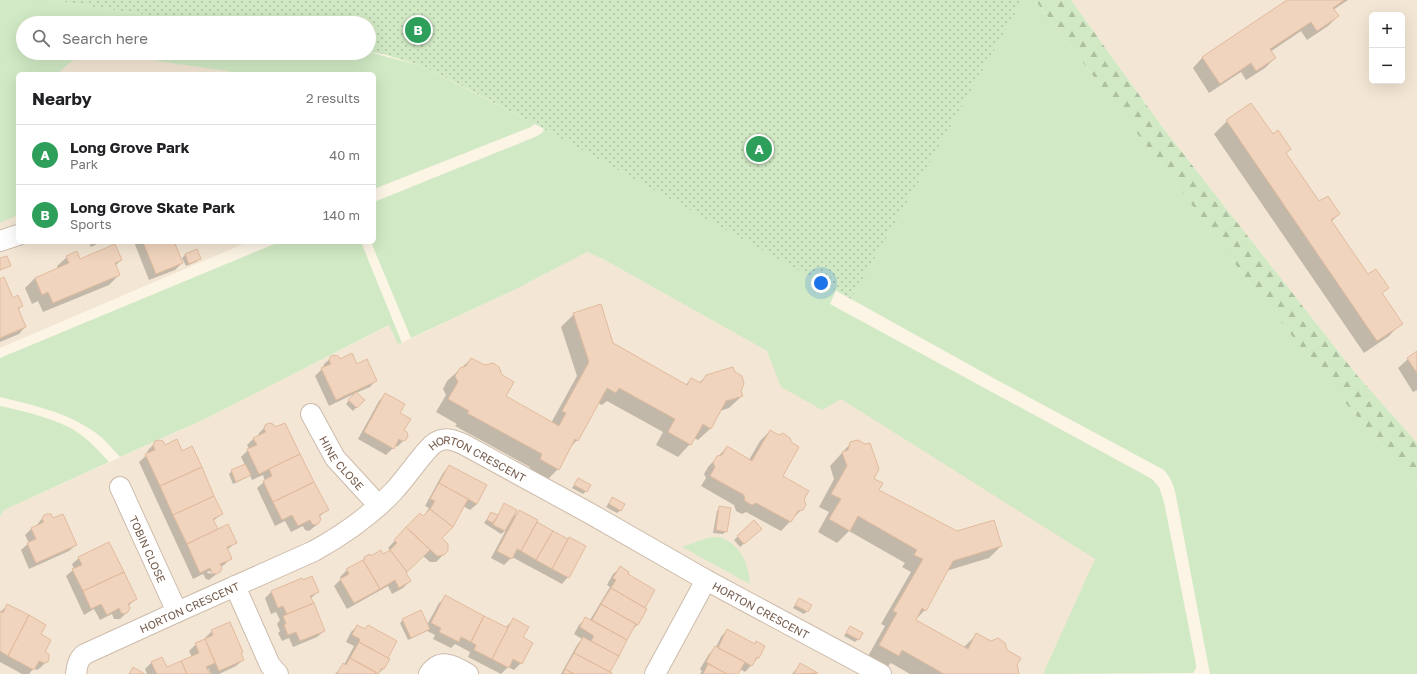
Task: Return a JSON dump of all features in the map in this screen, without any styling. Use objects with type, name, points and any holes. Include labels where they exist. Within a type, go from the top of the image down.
[{"type":"street","points":[[0,241],[16,236]]},
{"type":"street","name":"HINE CLOSE","points":[[311,414],[335,458],[379,506]]},
{"type":"street","name":"HORTON CRESCENT","points":[[76,674],[78,662],[82,656],[327,544],[358,523],[379,506],[394,491],[432,445],[441,439],[449,438],[464,444],[706,580],[881,674]]},
{"type":"street","name":"TOBIN CLOSE","points":[[120,487],[177,612]]},
{"type":"street","points":[[656,674],[706,580]]},
{"type":"street","points":[[235,586],[270,665],[278,674]]},
{"type":"street","points":[[429,674],[436,667],[443,664],[451,665],[468,674]]},
{"type":"shaded area","points":[[0,0],[136,16],[16,16],[16,60],[348,60],[342,72],[16,72],[16,244],[243,244],[0,348]]},
{"type":"shaded area","points":[[1071,0],[1417,0],[1417,443],[1356,374],[1163,128]]},
{"type":"shaded area","points":[[587,252],[603,259],[767,351],[782,387],[841,398],[1096,559],[1043,674],[0,674],[0,517],[4,510],[207,418],[390,325],[399,344],[516,289]]},
{"type":"green space","points":[[0,0],[52,0],[151,16],[16,16],[16,60],[74,60],[59,72],[16,72],[16,216],[0,223]]},
{"type":"green space","points":[[52,0],[1023,0],[851,299],[535,124],[460,85],[422,66],[376,53],[376,16],[151,16]]},
{"type":"green space","points":[[1023,0],[1035,0],[1192,205],[1244,276],[1344,401],[1398,465],[1417,485],[1417,674],[1210,674],[1175,492],[1170,479],[1164,470],[851,299]]},
{"type":"green space","points":[[1035,0],[1071,0],[1163,128],[1356,374],[1417,443],[1417,485],[1398,465],[1344,401],[1244,276],[1192,205]]},
{"type":"green space","points":[[376,54],[422,66],[535,124],[531,127],[376,188],[376,72],[233,72],[152,60],[376,60]]},
{"type":"green space","points":[[544,129],[836,290],[830,304],[1152,479],[1159,487],[1164,502],[1196,664],[1196,668],[1193,673],[1043,674],[1095,559],[841,399],[822,410],[781,387],[767,351],[603,259],[587,252],[516,289],[411,338],[372,244],[376,244],[376,201],[542,133]]},
{"type":"green space","points":[[274,244],[362,244],[402,343],[398,344],[389,325],[207,418],[120,457],[108,443],[83,424],[48,410],[0,397],[0,358]]},
{"type":"green space","points":[[0,406],[40,416],[69,427],[86,439],[109,462],[4,510],[0,517]]},
{"type":"green space","points":[[718,537],[732,544],[742,554],[748,568],[750,584],[682,547],[707,538]]},
{"type":"building","points":[[1287,0],[1344,0],[1333,8],[1339,16],[1317,31],[1311,22],[1270,49],[1276,58],[1256,71],[1251,63],[1220,84],[1202,57]]},
{"type":"building","points":[[1251,103],[1273,134],[1278,130],[1291,149],[1286,153],[1319,201],[1328,196],[1340,214],[1331,220],[1368,274],[1376,269],[1389,288],[1382,293],[1403,324],[1377,341],[1226,120]]},
{"type":"building","points":[[115,244],[122,260],[115,263],[120,275],[53,303],[48,292],[42,295],[35,278],[69,263],[66,256],[77,251],[80,259]]},
{"type":"building","points":[[144,244],[175,244],[183,263],[156,274]]},
{"type":"building","points":[[197,249],[201,259],[189,264],[185,254]]},
{"type":"building","points":[[7,256],[11,266],[0,270],[0,258]]},
{"type":"building","points":[[4,277],[13,298],[18,295],[23,306],[18,308],[26,327],[0,338],[0,279]]},
{"type":"building","points":[[601,304],[613,343],[687,385],[691,378],[701,383],[706,375],[733,367],[735,372],[742,376],[744,384],[741,391],[743,396],[726,401],[711,429],[703,424],[691,445],[668,432],[675,419],[619,388],[616,393],[607,388],[578,441],[575,439],[559,470],[540,459],[542,454],[467,413],[469,411],[448,399],[458,382],[455,376],[460,368],[466,366],[471,358],[485,365],[493,363],[499,367],[502,375],[514,382],[506,396],[559,426],[566,413],[562,411],[589,362],[573,313]]},
{"type":"building","points":[[1417,351],[1417,373],[1407,358]]},
{"type":"building","points":[[352,353],[357,364],[367,359],[377,381],[336,400],[321,368],[331,364],[329,360],[331,356],[338,356],[340,359]]},
{"type":"building","points":[[356,392],[365,400],[357,408],[348,400]]},
{"type":"building","points":[[385,393],[405,404],[400,413],[411,419],[404,430],[407,432],[408,436],[406,440],[402,441],[399,439],[394,449],[364,432]]},
{"type":"building","points":[[269,423],[273,424],[275,427],[285,423],[300,454],[259,474],[247,449],[257,445],[253,438],[266,432],[264,429],[265,425]]},
{"type":"building","points":[[770,430],[779,435],[783,433],[790,438],[791,442],[799,447],[783,476],[809,491],[804,499],[806,505],[803,510],[798,511],[791,522],[756,503],[752,505],[745,501],[744,495],[710,476],[715,467],[713,463],[717,456],[722,455],[727,446],[752,461]]},
{"type":"building","points":[[177,439],[182,451],[192,446],[202,467],[160,486],[145,454],[155,450],[153,445],[155,441],[163,441],[165,445]]},
{"type":"building","points":[[858,440],[865,444],[870,443],[879,469],[874,479],[883,483],[879,490],[957,531],[994,520],[1002,546],[953,561],[926,611],[922,608],[916,620],[968,649],[976,633],[991,641],[998,638],[1005,643],[1007,650],[1021,658],[1017,665],[1019,674],[944,674],[902,650],[899,656],[879,645],[897,613],[893,611],[923,559],[914,555],[917,550],[858,516],[850,531],[829,519],[841,499],[831,494],[847,466],[842,452],[848,450],[850,442]]},
{"type":"building","points":[[300,454],[314,482],[273,502],[263,481],[272,476],[269,469]]},
{"type":"building","points":[[245,464],[251,475],[236,482],[231,470]]},
{"type":"building","points":[[449,465],[487,485],[477,504],[439,483]]},
{"type":"building","points":[[202,467],[214,496],[173,515],[160,486]]},
{"type":"building","points":[[578,478],[591,485],[587,492],[574,485]]},
{"type":"building","points":[[314,482],[329,510],[319,515],[321,519],[319,523],[316,525],[312,524],[310,520],[298,526],[292,515],[282,520],[273,502]]},
{"type":"building","points":[[439,483],[468,499],[453,527],[430,509],[435,501],[430,499]]},
{"type":"building","points":[[214,496],[223,514],[213,519],[218,529],[187,544],[173,515]]},
{"type":"building","points":[[612,497],[625,504],[621,511],[609,504]]},
{"type":"building","points":[[504,503],[517,510],[505,531],[493,525]]},
{"type":"building","points":[[719,506],[731,508],[727,532],[716,530]]},
{"type":"building","points":[[430,509],[453,527],[442,538],[448,544],[448,551],[444,555],[437,556],[406,527],[420,513],[423,516]]},
{"type":"building","points":[[519,510],[538,520],[521,551],[517,549],[512,559],[497,551]]},
{"type":"building","points":[[491,512],[498,515],[493,523],[487,520]]},
{"type":"building","points":[[51,514],[53,518],[63,514],[77,545],[36,563],[27,543],[36,539],[31,528],[44,522],[42,519],[44,515]]},
{"type":"building","points":[[754,520],[762,529],[744,544],[737,536]]},
{"type":"building","points":[[537,522],[553,531],[536,560],[521,551]]},
{"type":"building","points":[[228,524],[237,543],[227,547],[232,559],[220,564],[222,568],[220,572],[216,574],[212,573],[210,568],[200,573],[187,544]]},
{"type":"building","points":[[406,527],[430,550],[407,572],[390,550],[397,543],[394,540]]},
{"type":"building","points":[[553,531],[568,539],[552,569],[536,560]]},
{"type":"building","points":[[569,537],[586,546],[569,578],[552,569]]},
{"type":"building","points":[[109,542],[124,572],[83,591],[72,569],[82,565],[78,557]]},
{"type":"building","points":[[381,550],[383,554],[390,550],[407,572],[406,573],[411,581],[399,588],[395,580],[380,589],[363,560],[365,559],[364,557],[370,554],[371,556]]},
{"type":"building","points":[[363,560],[380,589],[354,603],[340,579],[349,574],[346,569]]},
{"type":"building","points":[[620,566],[629,572],[628,574],[655,590],[645,608],[611,588],[616,580],[613,578]]},
{"type":"building","points":[[124,572],[137,599],[128,604],[130,608],[128,612],[125,614],[121,613],[119,608],[107,615],[101,604],[91,609],[83,591]]},
{"type":"building","points":[[312,576],[319,592],[310,596],[314,603],[287,614],[283,606],[278,608],[271,591],[302,578],[303,580]]},
{"type":"building","points":[[611,588],[647,609],[638,625],[601,604]]},
{"type":"building","points":[[445,595],[484,616],[471,642],[461,637],[459,642],[439,632],[441,628],[431,623]]},
{"type":"building","points":[[799,598],[812,605],[808,612],[795,605]]},
{"type":"building","points":[[314,603],[325,631],[300,641],[296,632],[288,635],[284,625],[286,624],[283,616]]},
{"type":"building","points":[[7,604],[29,615],[8,656],[0,651],[0,611],[3,613]]},
{"type":"building","points":[[601,604],[636,624],[627,640],[592,620]]},
{"type":"building","points":[[421,610],[430,629],[411,638],[402,619]]},
{"type":"building","points":[[29,615],[46,625],[41,634],[51,640],[45,652],[49,654],[48,662],[44,663],[39,661],[34,670],[8,656]]},
{"type":"building","points":[[484,616],[508,628],[492,659],[474,650],[476,645],[471,642]]},
{"type":"building","points":[[585,617],[627,640],[619,656],[591,641],[594,636],[580,627]]},
{"type":"building","points":[[513,618],[529,627],[523,637],[533,643],[522,664],[513,659],[509,668],[492,659]]},
{"type":"building","points":[[230,622],[243,652],[241,653],[244,660],[219,671],[205,639],[213,635],[211,630]]},
{"type":"building","points":[[357,625],[365,629],[368,625],[397,641],[388,658],[359,642],[360,639],[352,635]]},
{"type":"building","points":[[850,626],[863,633],[859,640],[846,633]]},
{"type":"building","points":[[727,629],[755,644],[756,641],[765,646],[759,658],[757,657],[752,666],[718,648]]},
{"type":"building","points":[[583,637],[619,656],[610,672],[574,653]]},
{"type":"building","points":[[205,639],[215,663],[206,667],[210,674],[187,674],[181,661],[199,653],[195,643]]},
{"type":"building","points":[[359,642],[390,659],[384,669],[382,668],[378,674],[350,658]]},
{"type":"building","points":[[715,646],[745,662],[738,674],[727,674],[706,662]]},
{"type":"building","points":[[574,653],[612,673],[574,674],[565,669]]},
{"type":"building","points":[[162,657],[167,667],[181,661],[187,674],[157,674],[151,662]]},
{"type":"building","points":[[350,658],[376,672],[375,674],[337,674],[343,663],[346,665]]},
{"type":"building","points":[[800,663],[818,673],[794,674]]},
{"type":"building","points":[[708,664],[727,674],[703,674]]},
{"type":"building","points":[[133,667],[145,674],[129,674]]},
{"type":"building","points":[[565,669],[573,674],[563,674]]},
{"type":"place","name":"Long Grove Skate Park","points":[[418,30]]},
{"type":"place","name":"Long Grove Park","points":[[759,149]]}]
